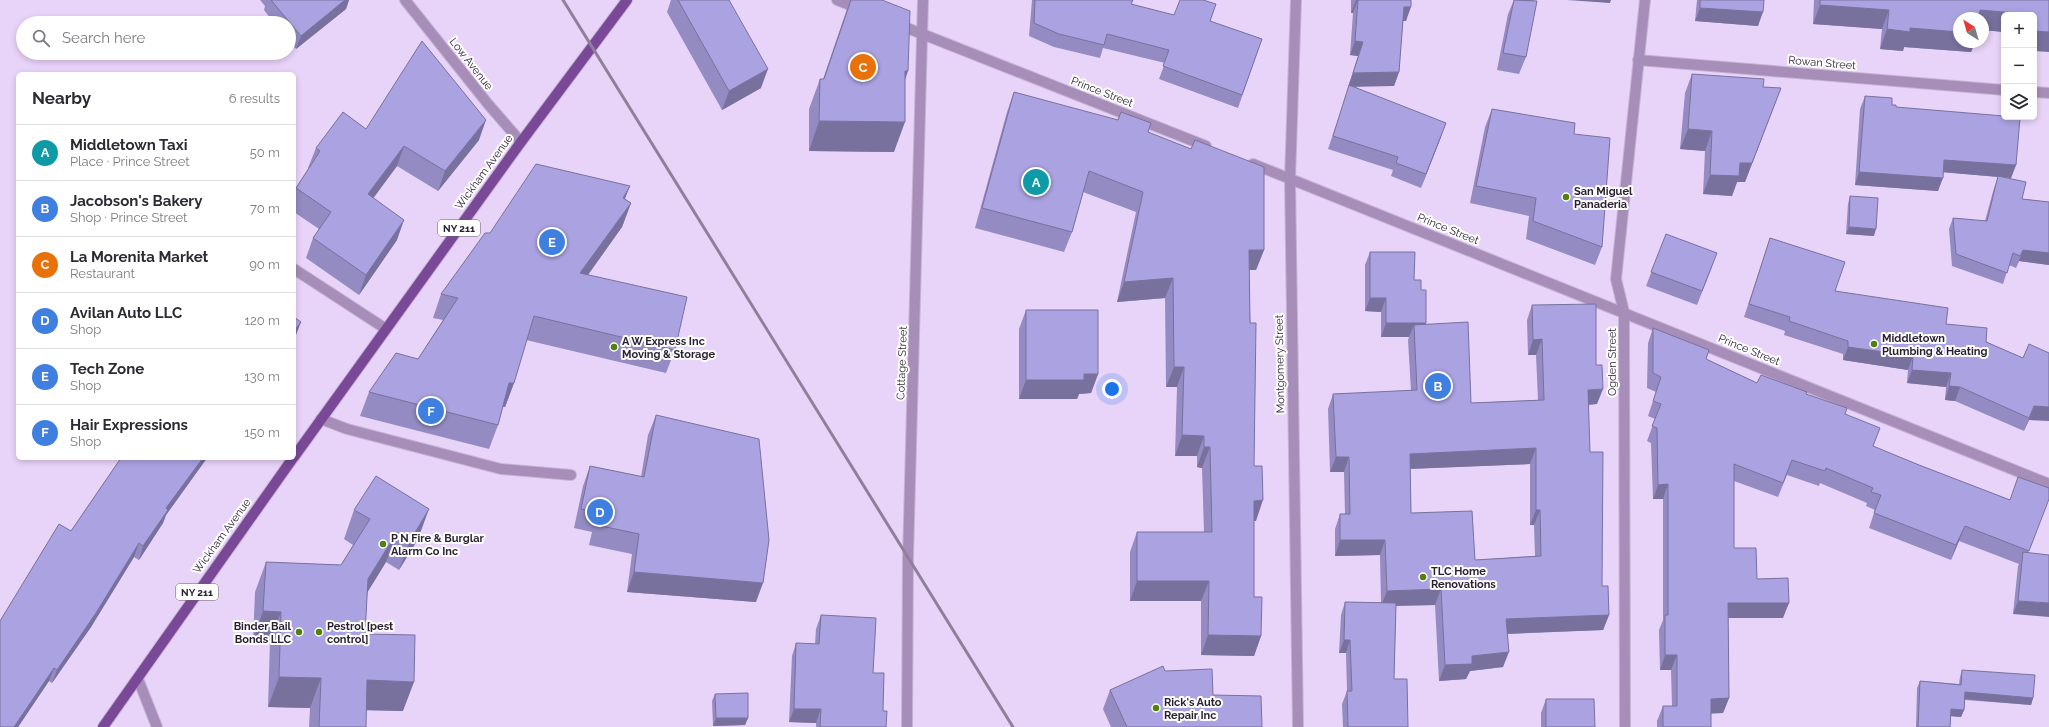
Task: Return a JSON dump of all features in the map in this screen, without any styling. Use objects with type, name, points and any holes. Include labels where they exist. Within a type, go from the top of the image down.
[{"type":"main road","name":"Wickham Avenue","points":[[296,454],[521,142],[627,0]]},
{"type":"main road","name":"Wickham Avenue","points":[[103,727],[292,460]]},
{"type":"street","name":"Low Avenue","points":[[405,0],[488,104],[521,142]]},
{"type":"street","points":[[837,0],[873,14]]},
{"type":"street","name":"Cottage Street","points":[[907,727],[908,557],[923,0]]},
{"type":"street","name":"Montgomery Street","points":[[1296,0],[1290,179],[1298,727]]},
{"type":"street","name":"Ogden Street","points":[[1625,727],[1624,312],[1616,279],[1645,0]]},
{"type":"street","name":"Prince Street","points":[[887,20],[1216,150]]},
{"type":"street","name":"Rowan Street","points":[[1638,60],[2001,90]]},
{"type":"street","points":[[2037,92],[2049,93]]},
{"type":"street","name":"Prince Street","points":[[1246,162],[1624,312],[2049,484]]},
{"type":"street","points":[[296,270],[386,329]]},
{"type":"street","points":[[322,418],[347,429],[501,469],[571,475]]},
{"type":"street","points":[[138,679],[157,727]]},
{"type":"building","points":[[271,0],[345,0],[301,36],[296,30],[296,16],[284,16]]},
{"type":"building","points":[[678,0],[729,0],[768,69],[729,91]]},
{"type":"building","points":[[851,0],[882,0],[910,11],[908,71],[905,71],[905,122],[819,121],[820,79],[824,79]]},
{"type":"building","points":[[1035,0],[1133,0],[1131,4],[1174,15],[1180,0],[1203,0],[1216,4],[1210,21],[1262,39],[1242,95],[1163,66],[1169,50],[1107,34],[1104,45],[1059,34],[1034,23]]},
{"type":"building","points":[[1358,0],[1411,0],[1411,7],[1404,7],[1399,72],[1353,73],[1363,42],[1355,41]]},
{"type":"building","points":[[1514,0],[1537,1],[1526,57],[1503,53]]},
{"type":"building","points":[[1700,0],[1764,0],[1763,12],[1700,8]]},
{"type":"building","points":[[1820,0],[2049,0],[2049,32],[2037,31],[2037,12],[1980,10],[1980,12],[1953,12],[1953,32],[1910,28],[1910,32],[1887,29],[1889,10],[1820,5]]},
{"type":"building","points":[[422,41],[486,120],[445,171],[404,146],[368,194],[404,220],[366,275],[313,238],[331,212],[296,188],[320,151],[316,148],[343,112],[366,129]]},
{"type":"building","points":[[1692,74],[1764,79],[1763,87],[1781,88],[1752,163],[1740,163],[1739,176],[1710,175],[1712,131],[1688,129]]},
{"type":"building","points":[[1349,85],[1446,123],[1426,174],[1396,163],[1398,157],[1333,136]]},
{"type":"building","points":[[1014,92],[1118,120],[1121,112],[1151,123],[1148,132],[1191,149],[1195,140],[1264,167],[1264,250],[1249,250],[1250,323],[1256,323],[1254,466],[1262,466],[1263,500],[1254,501],[1254,597],[1262,597],[1261,636],[1208,635],[1209,581],[1137,581],[1137,532],[1212,532],[1210,447],[1204,447],[1204,436],[1182,435],[1184,367],[1174,367],[1173,278],[1124,282],[1143,192],[1089,171],[1072,232],[982,208]]},
{"type":"building","points":[[1865,96],[1892,98],[1892,105],[1896,105],[1896,107],[2001,116],[2001,120],[2020,120],[2016,165],[1944,160],[1943,178],[1859,172]]},
{"type":"building","points":[[1492,109],[1575,123],[1574,134],[1610,138],[1602,247],[1533,221],[1536,198],[1476,186]]},
{"type":"building","points":[[536,164],[630,186],[623,198],[631,203],[580,273],[687,297],[675,350],[534,316],[514,383],[509,383],[498,425],[369,392],[396,353],[418,359],[458,298],[441,294],[485,233],[490,233]]},
{"type":"building","points":[[1998,176],[2026,182],[2022,199],[2049,202],[2049,253],[2023,250],[2020,256],[2013,253],[2007,273],[1956,254],[1953,218],[1987,221]]},
{"type":"building","points":[[1850,196],[1878,198],[1876,229],[1849,227]]},
{"type":"building","points":[[1666,234],[1717,253],[1702,291],[1651,272]]},
{"type":"building","points":[[1770,238],[1845,262],[1835,291],[1948,308],[1946,324],[1987,328],[1986,342],[2023,358],[2029,344],[2049,353],[2049,407],[2034,406],[2029,418],[1960,387],[1949,386],[1951,373],[1912,370],[1913,356],[1848,347],[1848,341],[1789,321],[1790,317],[1749,304]]},
{"type":"building","points":[[1370,252],[1415,252],[1414,280],[1421,280],[1421,290],[1426,290],[1426,323],[1386,323],[1386,298],[1370,298]]},
{"type":"building","points":[[1596,304],[1596,365],[1602,365],[1603,389],[1588,390],[1590,452],[1603,452],[1602,586],[1608,586],[1609,615],[1506,619],[1509,652],[1472,656],[1472,664],[1445,665],[1441,589],[1387,591],[1385,540],[1340,540],[1340,514],[1350,514],[1349,457],[1336,457],[1333,394],[1417,390],[1414,325],[1468,322],[1471,403],[1544,400],[1542,339],[1533,340],[1532,305]],"holes":[[[1536,448],[1536,510],[1540,510],[1541,556],[1475,560],[1472,511],[1411,513],[1410,454]]]},
{"type":"building","points":[[1026,310],[1098,310],[1098,374],[1084,374],[1084,380],[1026,380]]},
{"type":"building","points":[[296,318],[301,322],[296,328]]},
{"type":"building","points":[[1653,328],[1709,350],[1706,359],[1757,383],[1761,375],[1807,392],[1806,394],[1847,408],[1845,414],[1880,428],[1873,446],[1919,465],[2010,500],[2018,477],[2049,488],[2049,499],[2029,551],[1965,526],[1956,545],[1874,513],[1881,495],[1871,492],[1873,488],[1826,468],[1825,471],[1792,460],[1783,483],[1734,464],[1734,548],[1756,548],[1757,579],[1788,578],[1789,603],[1728,603],[1729,698],[1711,699],[1711,727],[1663,727],[1663,706],[1677,706],[1677,655],[1665,655],[1665,615],[1668,615],[1668,484],[1658,485],[1657,428],[1652,426],[1661,404],[1653,401],[1661,377],[1653,373]]},
{"type":"building","points":[[656,415],[759,439],[769,540],[763,583],[634,572],[639,534],[597,525],[599,513],[581,509],[590,466],[644,477]]},
{"type":"building","points":[[120,460],[202,460],[166,508],[168,510],[143,546],[139,543],[96,613],[57,670],[54,668],[14,727],[0,727],[0,621],[59,524],[71,531]]},
{"type":"building","points":[[376,476],[429,509],[410,541],[397,532],[368,579],[365,634],[415,635],[414,682],[367,680],[366,727],[319,727],[321,678],[279,677],[281,612],[263,611],[266,562],[341,565],[370,519],[354,510]]},
{"type":"building","points":[[2023,552],[2049,555],[2049,603],[2018,601]]},
{"type":"building","points":[[1345,602],[1396,603],[1394,679],[1407,679],[1408,727],[1348,727],[1347,691],[1352,691],[1350,640],[1344,640]]},
{"type":"building","points":[[821,615],[876,618],[873,673],[884,673],[883,711],[887,711],[886,727],[820,727],[821,709],[794,709],[796,643],[819,644]]},
{"type":"building","points":[[1163,666],[1165,671],[1212,669],[1213,695],[1261,696],[1262,727],[1127,727],[1110,690]]},
{"type":"building","points":[[1962,670],[2035,675],[2033,698],[1965,692],[1964,710],[1951,709],[1950,727],[1918,727],[1920,681],[1961,685]]},
{"type":"building","points":[[748,693],[748,718],[716,718],[715,694]]},
{"type":"building","points":[[1546,699],[1594,699],[1595,727],[1546,727]]},
{"type":"railway","points":[[563,0],[1013,727]]},
{"type":"place","name":"La Morenita Market","points":[[863,67]]},
{"type":"place","name":"Middletown Taxi","points":[[1036,182]]},
{"type":"place","name":"San Miguel Panaderia","points":[[1566,197]]},
{"type":"place","name":"Tech Zone","points":[[552,242]]},
{"type":"place","name":"Middletown Plumbing & Heating","points":[[1874,344]]},
{"type":"place","name":"A W Express Inc Moving & Storage","points":[[614,347]]},
{"type":"place","name":"Jacobson's Bakery","points":[[1438,386]]},
{"type":"place","name":"Hair Expressions","points":[[431,411]]},
{"type":"place","name":"Avilan Auto LLC","points":[[600,512]]},
{"type":"place","name":"P N Fire & Burglar Alarm Co Inc","points":[[383,544]]},
{"type":"place","name":"TLC Home Renovations","points":[[1423,577]]},
{"type":"place","name":"Binder Bail Bonds LLC","points":[[299,632]]},
{"type":"place","name":"Pestrol [pest control]","points":[[319,632]]},
{"type":"place","name":"Rick's Auto Repair Inc","points":[[1156,708]]}]
